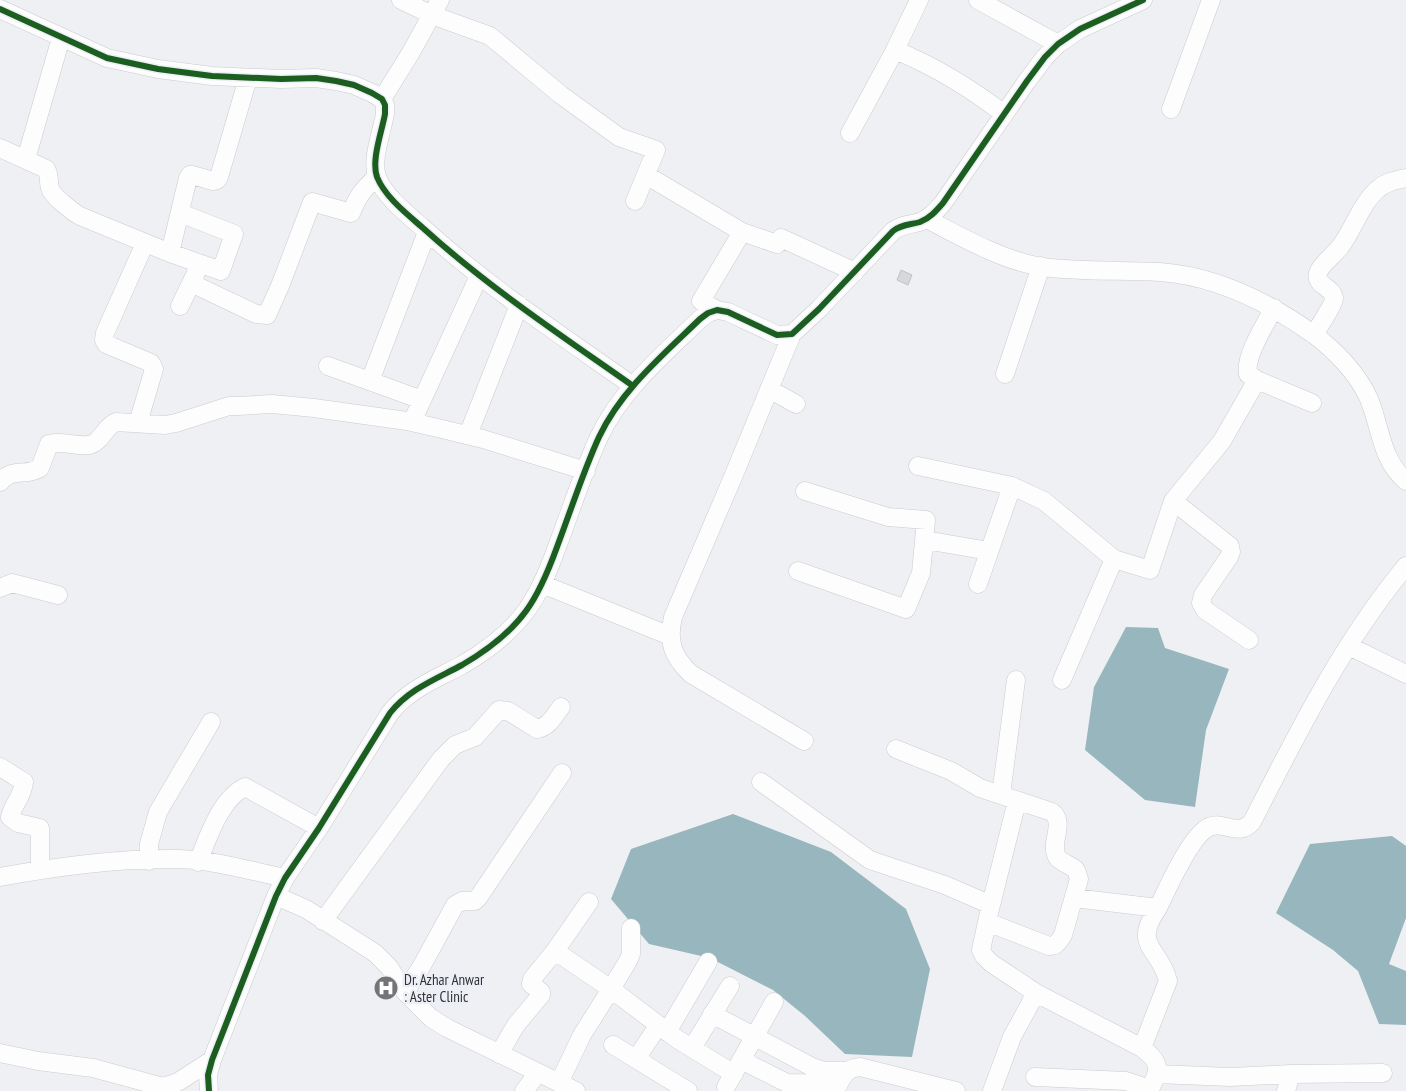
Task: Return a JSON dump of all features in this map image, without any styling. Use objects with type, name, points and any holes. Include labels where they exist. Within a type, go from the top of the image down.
[{"type":"street","points":[[401,0],[436,7],[490,36],[561,95],[619,137],[656,150],[635,202]]},
{"type":"street","points":[[850,133],[895,50],[919,0]]},
{"type":"street","points":[[978,0],[1058,44]]},
{"type":"street","points":[[804,741],[691,674],[681,665],[670,642],[673,618],[792,334],[819,309],[899,226],[927,219],[943,204],[1033,73],[1058,44],[1093,22],[1143,0]]},
{"type":"street","points":[[1171,109],[1210,0]]},
{"type":"street","points":[[382,99],[436,7]]},
{"type":"street","points":[[0,9],[107,58],[126,63],[212,76],[316,78],[336,81],[363,89],[382,99],[385,105],[385,114],[375,167],[377,177],[390,196],[444,248],[479,276],[633,386]]},
{"type":"street","points":[[26,159],[62,38]]},
{"type":"street","points":[[895,50],[939,70],[982,97],[1004,114]]},
{"type":"street","points":[[170,253],[190,175],[213,181],[219,177],[248,78]]},
{"type":"street","points":[[0,148],[47,170],[52,192],[73,212],[170,253],[221,271],[234,234],[180,213]]},
{"type":"street","points":[[646,175],[742,232],[777,244],[781,238],[855,272]]},
{"type":"street","points":[[191,283],[256,314],[267,315],[312,202],[351,213],[364,187],[377,177]]},
{"type":"street","points":[[1314,334],[1333,303],[1334,297],[1317,278],[1318,272],[1340,246],[1377,189],[1384,184],[1406,178]]},
{"type":"street","points":[[927,219],[990,250],[1040,266],[1090,271],[1175,274],[1220,284],[1274,308],[1314,334],[1341,359],[1358,379],[1369,398],[1389,462],[1406,481]]},
{"type":"street","points":[[370,381],[427,232]]},
{"type":"street","points":[[742,232],[701,301],[717,310],[728,312],[777,334],[792,334]]},
{"type":"street","points":[[138,423],[154,366],[106,344],[104,340],[105,333],[145,243]]},
{"type":"street","points":[[180,306],[201,264]]},
{"type":"street","points":[[1005,374],[1040,266]]},
{"type":"street","points":[[412,422],[479,276]]},
{"type":"street","points":[[468,436],[520,305]]},
{"type":"street","points":[[1274,308],[1254,346],[1248,364],[1248,374],[1257,380],[1312,403]]},
{"type":"street","points":[[209,1091],[208,1075],[212,1060],[276,896],[285,878],[319,828],[390,713],[400,700],[485,650],[511,629],[525,612],[538,594],[600,436],[614,410],[633,386],[700,319],[708,313],[717,310]]},
{"type":"street","points":[[328,366],[422,400]]},
{"type":"street","points":[[918,466],[1012,486],[1044,501],[1114,559],[1150,570],[1173,501],[1222,441],[1257,380]]},
{"type":"street","points":[[769,389],[796,404]]},
{"type":"street","points":[[1,480],[11,473],[32,472],[40,468],[49,444],[57,442],[89,445],[95,442],[111,424],[116,422],[165,425],[228,406],[272,404],[412,422],[468,436],[586,471]]},
{"type":"street","points":[[978,584],[1012,486]]},
{"type":"street","points":[[798,572],[906,609],[921,573],[925,540],[926,520],[888,517],[805,491]]},
{"type":"street","points":[[1173,501],[1230,546],[1231,552],[1229,557],[1203,595],[1201,603],[1205,610],[1249,640]]},
{"type":"street","points":[[925,540],[989,551]]},
{"type":"street","points":[[1062,680],[1114,559]]},
{"type":"street","points":[[1142,1048],[1168,981],[1166,972],[1148,944],[1146,936],[1152,917],[1174,875],[1203,830],[1210,826],[1241,829],[1247,828],[1252,822],[1294,738],[1349,646],[1382,596],[1406,566]]},
{"type":"street","points":[[0,588],[12,582],[58,595]]},
{"type":"street","points":[[542,584],[670,636]]},
{"type":"street","points":[[1349,646],[1406,674]]},
{"type":"street","points":[[1016,680],[1009,798],[981,950],[991,963],[1036,993],[1142,1048],[1155,1059],[1152,1085]]},
{"type":"street","points":[[322,921],[433,770],[455,745],[476,737],[500,710],[508,711],[537,729],[550,722],[561,707]]},
{"type":"street","points":[[149,861],[150,844],[158,812],[211,722]]},
{"type":"street","points":[[761,782],[870,860],[945,885],[989,913],[1049,946],[1059,943],[1079,879],[1072,867],[1059,860],[1056,856],[1058,824],[1056,815],[980,788],[940,766],[896,749]]},
{"type":"street","points":[[0,767],[24,782],[23,792],[10,817],[18,823],[40,828],[40,870]]},
{"type":"street","points":[[405,992],[420,969],[455,905],[462,901],[475,901],[478,898],[562,772]]},
{"type":"street","points":[[198,862],[222,810],[232,796],[245,787],[319,828]]},
{"type":"street","points":[[0,877],[98,862],[181,860],[229,866],[285,878]]},
{"type":"street","points":[[276,896],[306,909],[322,921],[375,953],[389,967],[405,992],[431,1018],[447,1028],[576,1091]]},
{"type":"street","points":[[1074,898],[1158,908]]},
{"type":"street","points":[[499,1054],[520,1019],[541,996],[541,992],[531,984],[531,981],[555,951],[589,902]]},
{"type":"street","points":[[560,1083],[592,1018],[628,961],[631,954],[631,928]]},
{"type":"street","points":[[555,951],[611,989],[663,1029],[734,1074],[787,1083],[840,1082]]},
{"type":"street","points":[[636,1059],[663,1029],[708,962]]},
{"type":"street","points":[[692,1048],[730,986]]},
{"type":"street","points":[[992,1091],[1012,1037],[1036,993]]},
{"type":"street","points":[[734,1074],[774,1002]]},
{"type":"street","points":[[712,1014],[812,1067],[825,1071],[840,1082]]},
{"type":"street","points":[[613,1045],[688,1091]]},
{"type":"street","points":[[0,1053],[38,1061],[92,1068],[161,1089],[178,1082],[212,1060]]},
{"type":"street","points":[[840,1082],[851,1068],[860,1067],[956,1091]]},
{"type":"street","points":[[524,1091],[538,1073]]},
{"type":"street","points":[[1035,1077],[1152,1085],[1230,1077],[1289,1083],[1383,1073]]},
{"type":"water","points":[[1126,627],[1158,628],[1165,648],[1229,669],[1206,730],[1195,807],[1145,800],[1085,750],[1094,687]]},
{"type":"water","points":[[733,814],[831,852],[906,909],[930,969],[912,1057],[845,1054],[805,1016],[773,990],[710,958],[649,944],[611,899],[631,849]]},
{"type":"water","points":[[1392,836],[1406,846],[1406,918],[1389,964],[1406,971],[1406,1025],[1379,1024],[1358,971],[1333,950],[1276,913],[1310,844]]},
{"type":"building","points":[[901,270],[912,275],[908,285],[897,280]]},
{"type":"cycle path","points":[[209,1091],[208,1075],[212,1060],[276,896],[285,878],[319,828],[390,713],[397,705],[423,685],[462,665],[489,648],[513,627],[526,611],[536,596],[547,572],[599,437],[608,420],[631,388],[658,359],[708,313],[717,310],[728,312],[777,335],[792,334],[819,309],[893,231],[903,226],[920,222],[938,209],[1027,81],[1045,57],[1058,44],[1080,29],[1143,0]]},
{"type":"cycle path","points":[[0,9],[107,58],[158,69],[212,76],[281,79],[316,78],[354,85],[372,93],[382,99],[385,105],[375,170],[385,191],[397,205],[473,271],[633,386]]},
{"type":"place","name":"Dr. Azhar Anwar : Aster Clinic","points":[[386,988]]}]
